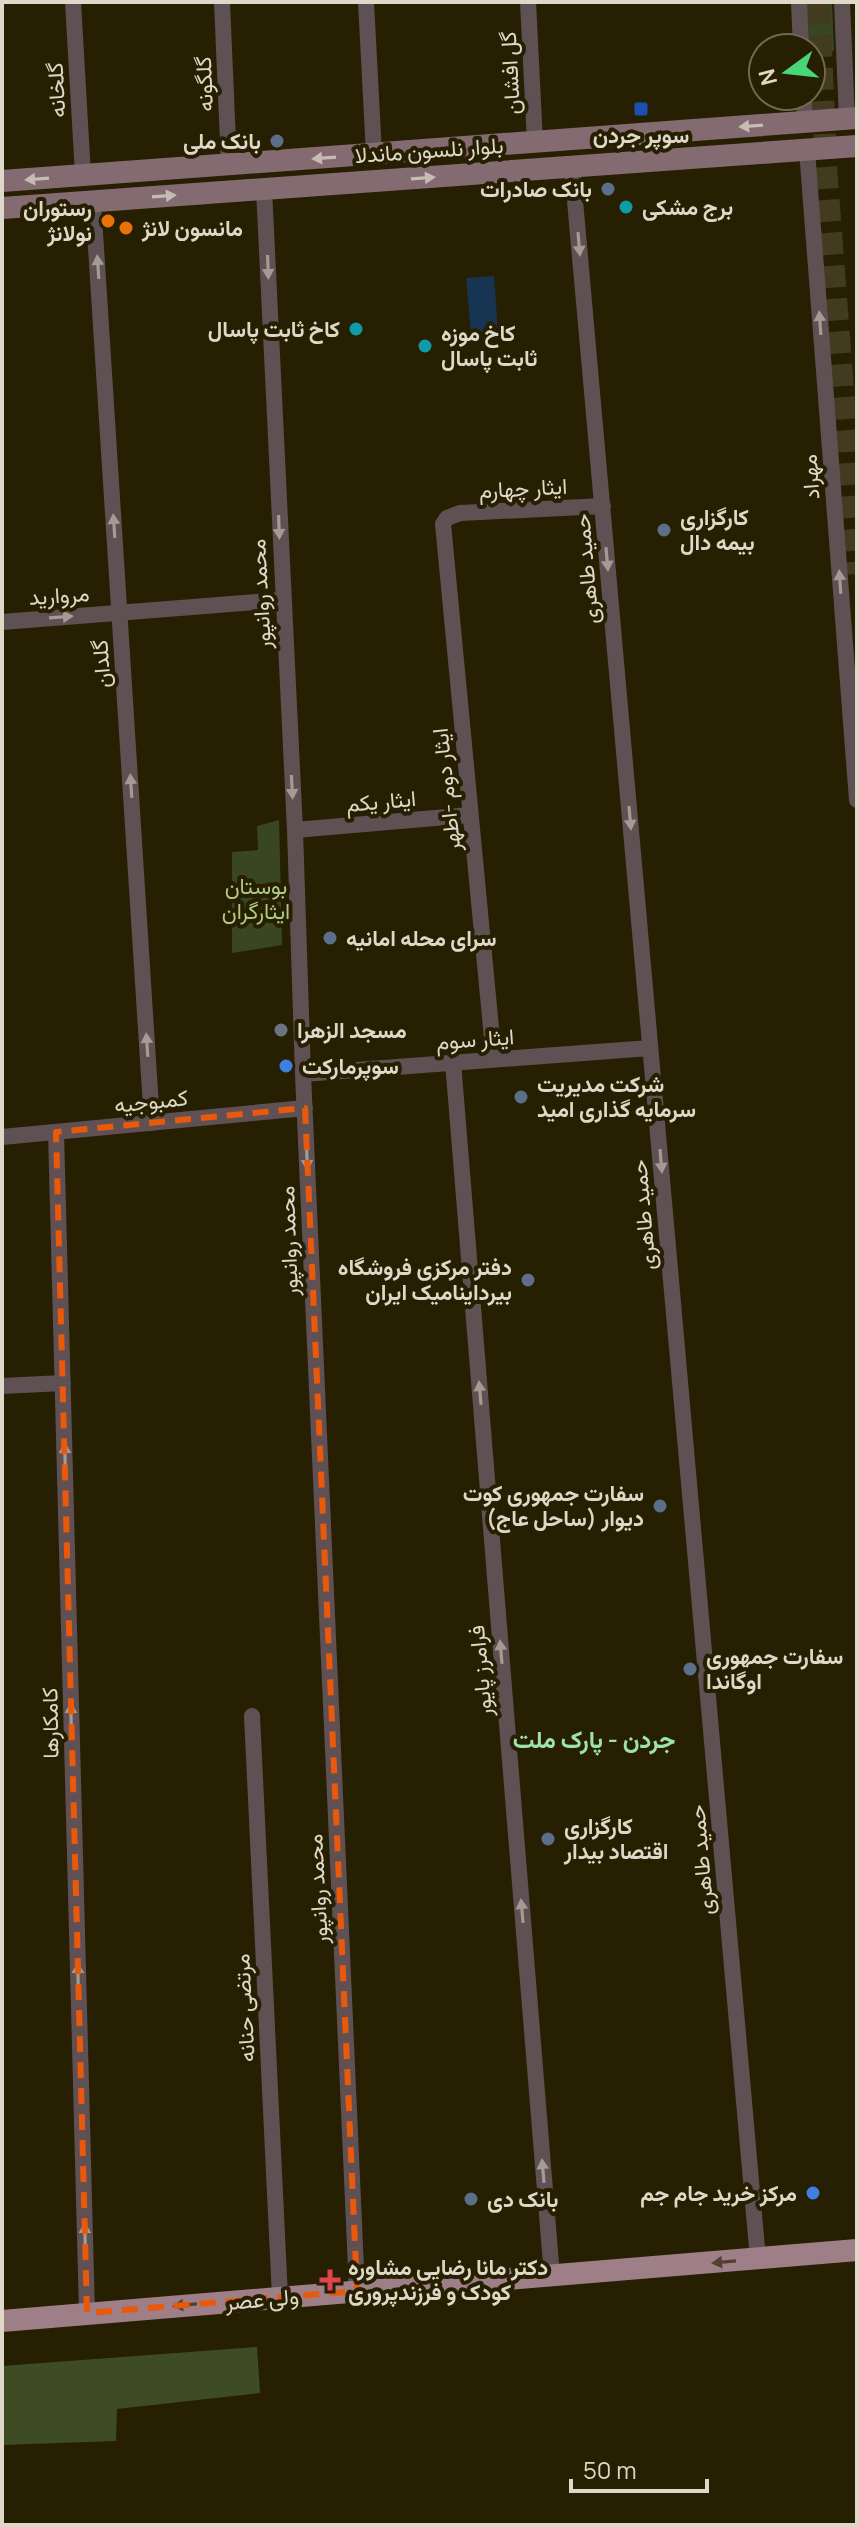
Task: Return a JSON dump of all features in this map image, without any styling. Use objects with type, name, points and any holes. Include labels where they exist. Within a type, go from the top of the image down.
[{"type":"main road","name":"بلوار نلسون ماندلا","points":[[2,181],[852,119]]},
{"type":"main road","name":"بلوار نلسون ماندلا","points":[[2,208],[857,146]]},
{"type":"main road","points":[[374,154],[375,181]]},
{"type":"main road","name":"ولی عصر","points":[[2,2321],[857,2250]]},
{"type":"street","name":"گلخانه","points":[[73,2],[83,175]]},
{"type":"street","name":"گلگونه","points":[[222,2],[229,165]]},
{"type":"street","points":[[366,2],[374,154]]},
{"type":"street","name":"گل‌ افشان","points":[[528,2],[535,142]]},
{"type":"street","points":[[799,2],[800,32]]},
{"type":"street","points":[[842,2],[852,119]]},
{"type":"street","points":[[805,112],[805,122]]},
{"type":"street","name":"مهراد","points":[[807,150],[857,800]]},
{"type":"street","name":"حمید طاهری","points":[[572,167],[758,2259]]},
{"type":"street","name":"محمد روانپور","points":[[264,189],[295,830],[357,2291]]},
{"type":"street","name":"گلدان","points":[[93,201],[152,1123]]},
{"type":"street","name":"ایثار چهارم","points":[[447,518],[460,513],[603,506]]},
{"type":"street","name":"ایثار دوم -اطهر","points":[[447,518],[443,533],[494,1059]]},
{"type":"street","name":"مروارید","points":[[2,622],[282,600]]},
{"type":"street","name":"ایثار یکم","points":[[295,830],[470,815]]},
{"type":"street","name":"ایثار سوم","points":[[303,1074],[650,1048]]},
{"type":"street","name":"فرامرز پایور","points":[[453,1062],[552,2276]]},
{"type":"street","name":"کمبوجیه","points":[[2,1137],[305,1108]]},
{"type":"street","name":"کامکارها","points":[[56,1132],[87,2313]]},
{"type":"street","points":[[2,1386],[63,1383]]},
{"type":"street","name":"مرتضی حنانه","points":[[252,1716],[280,2297]]},
{"type":"highlighted area","points":[[305,1108],[357,2291],[87,2313],[56,1132]]},
{"type":"green space","points":[[804,2],[832,2],[834,51],[827,51],[827,32],[805,32]]},
{"type":"green space","name":"بوستان ایثارگران","points":[[279,820],[282,945],[232,953],[232,852],[258,850],[257,826]]},
{"type":"green space","points":[[257,2347],[260,2393],[117,2409],[116,2441],[2,2445],[2,2366]]},
{"type":"water","points":[[494,276],[498,331],[471,334],[466,278]]},
{"type":"tunnel","points":[[819,2],[826,166],[857,574]]},
{"type":"place","name":"سوپر جردن","points":[[641,109]]},
{"type":"place","name":"بانک ملی","points":[[277,141]]},
{"type":"place","name":"بانک صادرات","points":[[608,189]]},
{"type":"place","name":"برج مشکی","points":[[626,207]]},
{"type":"place","name":"رستوران نولانژ","points":[[108,221]]},
{"type":"place","name":"مانسون لانژ","points":[[126,228]]},
{"type":"place","name":"کاخ ثابت پاسال","points":[[356,329]]},
{"type":"place","name":"کاخ موزه ثابت پاسال","points":[[425,346]]},
{"type":"place","name":"کارگزاری بیمه دال","points":[[664,530]]},
{"type":"place","name":"سرای محله امانیه","points":[[330,938]]},
{"type":"place","name":"مسجد الزهرا","points":[[281,1030]]},
{"type":"place","name":"سوپرمارکت","points":[[286,1066]]},
{"type":"place","name":"شرکت مدیریت سرمایه گذاری امید","points":[[521,1097]]},
{"type":"place","name":"دفتر مرکزی فروشگاه بیرداینامیک ایران","points":[[528,1280]]},
{"type":"place","name":"سفارت جمهوری کوت دیوار (ساحل عاج)","points":[[660,1506]]},
{"type":"place","name":"سفارت جمهوری اوگاندا","points":[[690,1669]]},
{"type":"place","name":"کارگزاری اقتصاد بیدار","points":[[548,1839]]},
{"type":"place","name":"مرکز خرید جام جم","points":[[813,2193]]},
{"type":"place","name":"بانک دی","points":[[471,2199]]},
{"type":"place","name":"دکتر مانا رضایی مشاوره کودک و فرزندپروری","points":[[330,2280]]},
{"type":"district","name":"جردن - پارک ملت","points":[[594,1738]]}]
